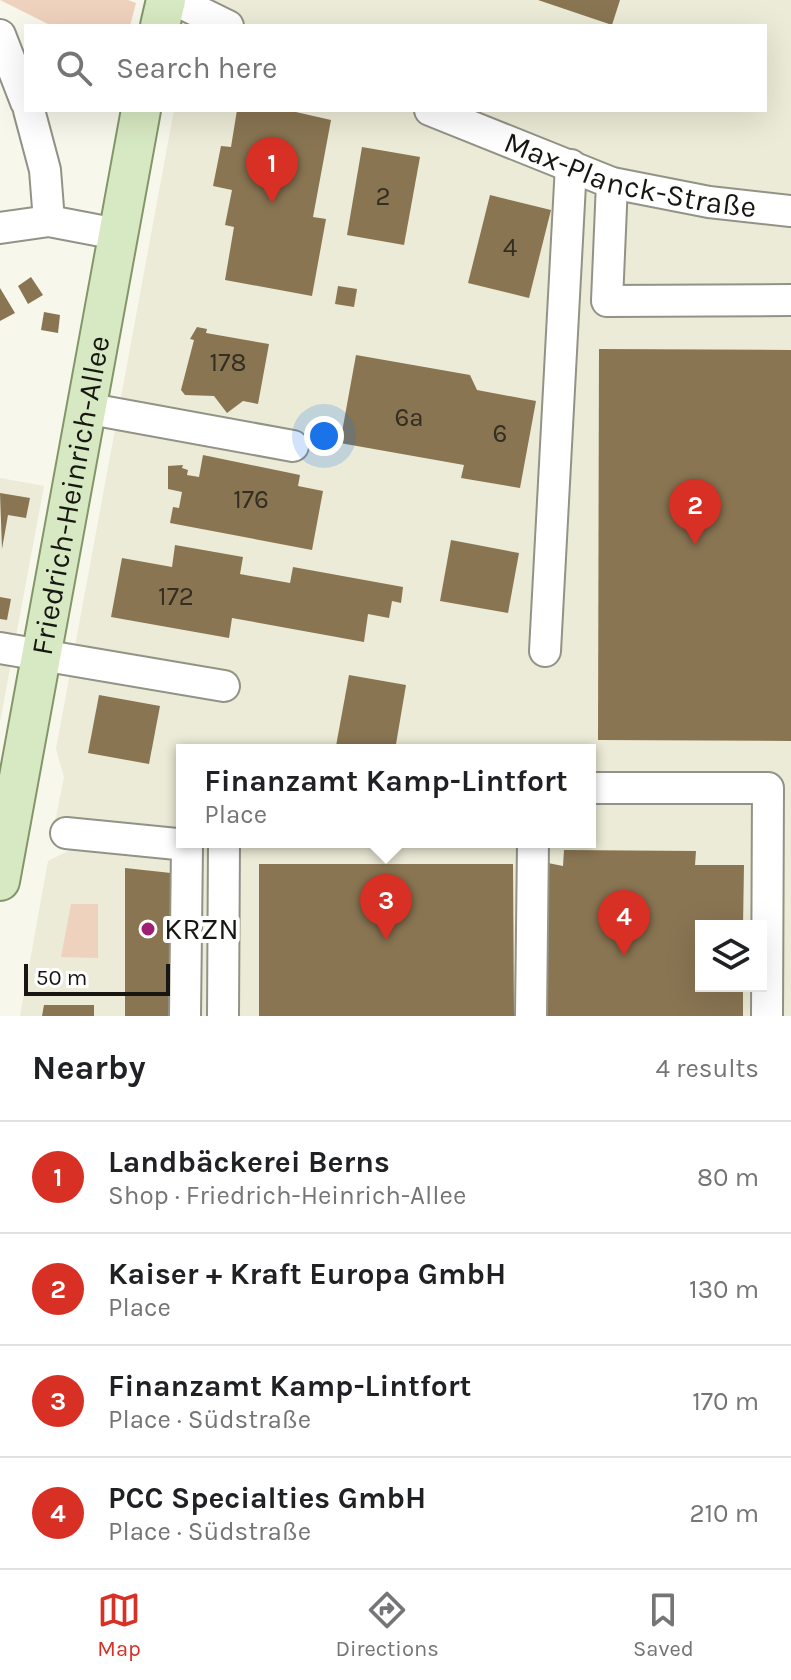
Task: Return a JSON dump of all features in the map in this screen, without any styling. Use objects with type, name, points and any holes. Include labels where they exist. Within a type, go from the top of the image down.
[{"type":"main road","points":[[160,24],[166,0]]},
{"type":"main road","name":"Friedrich-Heinrich-Allee","points":[[0,881],[11,657],[85,408],[141,112]]},
{"type":"street","points":[[175,0],[224,24]]},
{"type":"street","points":[[0,35],[24,97]]},
{"type":"street","points":[[30,112],[45,170],[49,221]]},
{"type":"street","name":"Max-Planck-Straße","points":[[435,112],[612,183],[709,202],[791,211]]},
{"type":"street","points":[[545,651],[571,165]]},
{"type":"street","points":[[612,183],[607,301],[791,300]]},
{"type":"street","points":[[0,228],[49,221],[117,234]]},
{"type":"street","points":[[85,408],[293,446]]},
{"type":"street","points":[[11,657],[224,686]]},
{"type":"street","points":[[596,788],[780,787],[767,1016]]},
{"type":"street","points":[[66,833],[176,844]]},
{"type":"street","points":[[185,1016],[187,848]]},
{"type":"street","points":[[223,1016],[224,848]]},
{"type":"street","points":[[531,1016],[533,848]]},
{"type":"shaded area","points":[[0,0],[128,0],[136,3],[131,24],[48,24]]},
{"type":"shaded area","points":[[167,0],[791,0],[791,1016],[20,1016],[48,861],[72,849],[73,823],[55,822],[64,777],[56,749],[174,112],[767,112],[767,24],[171,24]]},
{"type":"shaded area","points":[[0,478],[44,486],[0,722]]},
{"type":"shaded area","points":[[71,904],[98,904],[98,958],[61,957]]},
{"type":"building","points":[[538,0],[620,0],[612,24]]},
{"type":"building","points":[[237,112],[296,112],[331,120],[313,217],[326,219],[312,296],[225,280],[234,227],[225,225],[232,190],[213,186],[221,146],[231,147]]},
{"type":"building","points":[[362,147],[420,157],[404,245],[347,235]]},
{"type":"building","points":[[490,195],[551,210],[529,298],[468,283]]},
{"type":"building","points":[[31,277],[43,295],[28,304],[18,286]]},
{"type":"building","points":[[338,286],[357,289],[354,307],[335,304]]},
{"type":"building","points":[[0,288],[15,313],[0,321]]},
{"type":"building","points":[[44,312],[60,315],[58,333],[41,330]]},
{"type":"building","points":[[197,327],[207,329],[206,333],[269,344],[258,404],[243,401],[227,413],[214,396],[185,395],[181,390],[194,340],[190,339]]},
{"type":"building","points":[[599,349],[791,350],[791,741],[598,740]]},
{"type":"building","points":[[356,355],[470,375],[477,390],[536,401],[520,488],[461,478],[464,465],[340,443]]},
{"type":"building","points":[[203,455],[300,475],[298,486],[323,491],[312,550],[170,523],[173,507],[179,508],[182,492],[168,489],[168,466],[183,465],[182,468],[188,470],[187,475],[199,477]]},
{"type":"building","points":[[0,493],[30,498],[26,518],[8,515],[2,549]]},
{"type":"building","points":[[451,540],[519,553],[508,613],[440,601]]},
{"type":"building","points":[[175,545],[243,557],[240,574],[290,583],[293,567],[403,587],[401,603],[392,601],[389,618],[368,614],[364,642],[232,618],[229,638],[111,617],[122,558],[172,567]]},
{"type":"building","points":[[0,597],[11,599],[7,620],[0,619]]},
{"type":"building","points":[[349,675],[406,685],[396,744],[336,744]]},
{"type":"building","points":[[99,695],[160,706],[149,764],[88,753]]},
{"type":"building","points":[[564,850],[696,851],[695,865],[744,865],[743,920],[695,920],[695,992],[743,992],[743,1016],[548,1016],[548,863],[563,866]]},
{"type":"building","points":[[259,864],[513,864],[514,1016],[259,1016]]},
{"type":"building","name":"KRZN","points":[[125,868],[171,873],[171,1016],[125,1016]]},
{"type":"building","points":[[44,1005],[94,1005],[94,1016],[42,1016]]},
{"type":"place","name":"Landbäckerei Berns","points":[[272,203]]},
{"type":"place","name":"Kaiser + Kraft Europa GmbH","points":[[695,545]]},
{"type":"place","name":"KRZN","points":[[148,929]]},
{"type":"place","name":"Finanzamt Kamp-Lintfort","points":[[386,940]]},
{"type":"place","name":"PCC Specialties GmbH","points":[[624,956]]}]
